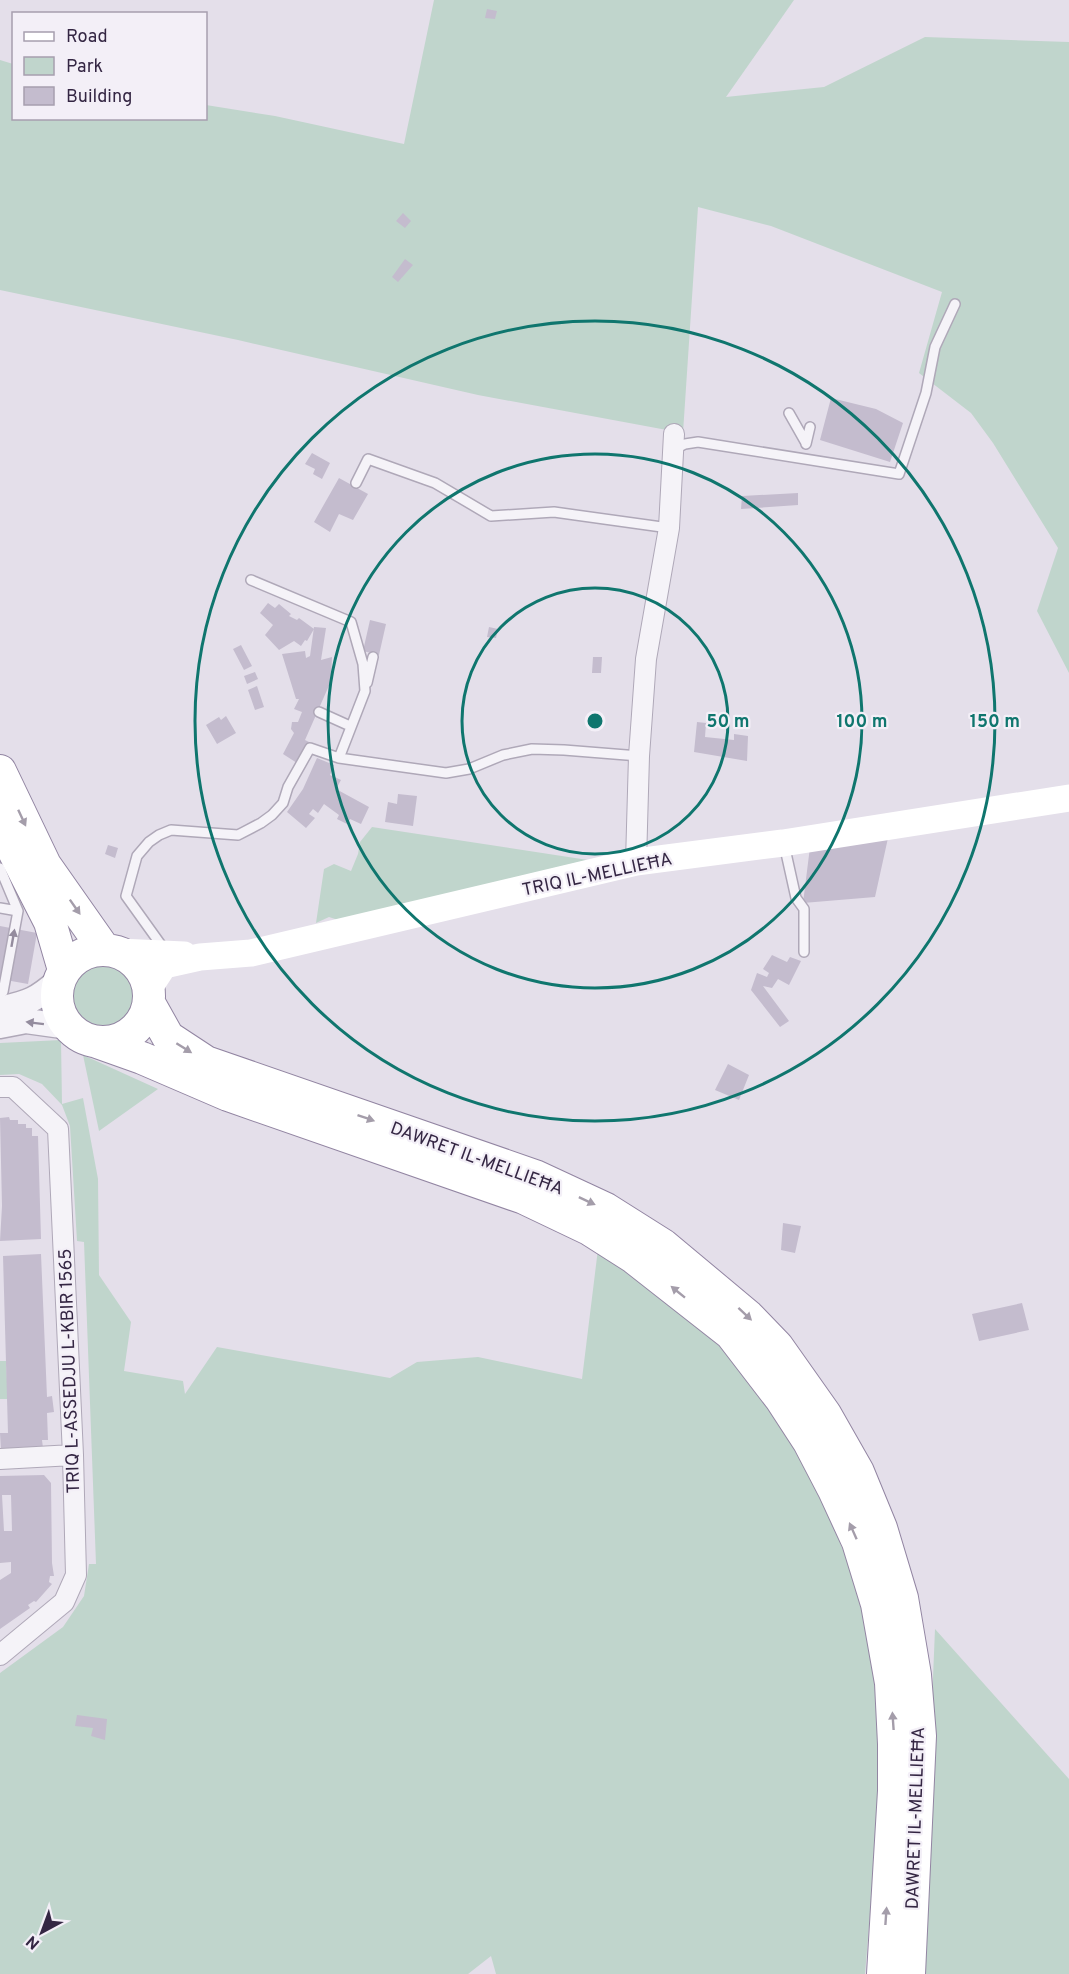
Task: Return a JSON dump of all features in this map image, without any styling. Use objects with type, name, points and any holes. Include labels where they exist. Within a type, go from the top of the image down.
[{"type":"highway","points":[[0,771],[45,865],[112,951],[133,961],[145,975],[149,995],[142,1021],[130,1034],[116,1041],[86,1040],[69,1027],[59,1011],[56,995],[62,975],[82,955],[112,951]]},
{"type":"highway","points":[[0,825],[50,922],[62,975]]},
{"type":"highway","name":"DAWRET IL-MELLIEĦA","points":[[149,995],[168,1037],[206,1062],[535,1176],[606,1209],[663,1245],[748,1316],[777,1347],[825,1414],[858,1472],[881,1528],[903,1598],[915,1675],[920,1736],[909,1974]]},
{"type":"highway","name":"DAWRET IL-MELLIEĦA","points":[[97,1042],[142,1058],[228,1095],[524,1198],[589,1229],[633,1257],[731,1334],[809,1442],[858,1542],[877,1604],[891,1683],[894,1744],[894,1791],[883,1974]]},
{"type":"main road","name":"TRIQ IL-MELLIEĦA","points":[[149,995],[164,966],[200,957],[251,953],[636,862],[783,843],[1069,798]]},
{"type":"main road","name":"TRIQ IL-MELLIEĦA","points":[[112,951],[200,957]]},
{"type":"street","points":[[636,862],[639,756],[646,659],[669,528],[673,443]]},
{"type":"street","points":[[0,1009],[25,1003],[41,996],[62,975]]},
{"type":"street","points":[[0,1026],[26,1021],[69,1027]]},
{"type":"street","name":"TRIQ L-ASSEDJU L-KBIR 1565","points":[[0,1087],[13,1087],[58,1129],[73,1455],[76,1575],[64,1602],[0,1655]]},
{"type":"street","points":[[0,1459],[73,1455]]},
{"type":"lane","points":[[673,443],[678,447],[698,442],[899,474],[927,393],[935,347],[955,304]]},
{"type":"lane","points":[[789,413],[806,443]]},
{"type":"lane","points":[[802,458],[810,427]]},
{"type":"lane","points":[[356,483],[368,459],[435,483],[491,516],[554,513],[669,528]]},
{"type":"lane","points":[[251,580],[351,622],[363,664],[365,691]]},
{"type":"lane","points":[[339,758],[365,691],[373,657]]},
{"type":"lane","points":[[319,712],[350,726]]},
{"type":"lane","points":[[167,954],[126,896],[137,856],[141,850],[159,835],[171,830],[231,835],[246,832],[272,815],[283,803],[288,787],[310,748],[339,758],[446,773],[469,769],[503,755],[532,749],[639,756]]},
{"type":"lane","points":[[783,843],[796,898],[804,909],[804,952]]},
{"type":"lane","points":[[0,868],[18,910],[3,992],[0,993]]},
{"type":"lane","points":[[0,908],[18,910]]},
{"type":"green space","points":[[434,0],[794,0],[726,97],[824,87],[925,37],[1069,42],[1069,673],[1037,611],[1058,548],[993,443],[971,413],[919,373],[942,292],[771,226],[698,207],[683,433],[478,395],[238,340],[0,290],[0,60],[12,64],[12,120],[207,120],[207,105],[275,116],[404,144]]},
{"type":"green space","points":[[372,827],[588,860],[338,920],[329,917],[316,923],[324,869],[334,864],[351,871],[360,842]]},
{"type":"green space","points":[[106,961],[119,964],[131,971],[138,983],[141,996],[138,1009],[131,1021],[119,1028],[106,1031],[93,1028],[81,1021],[74,1009],[71,996],[74,983],[81,971],[93,964]]},
{"type":"green space","points":[[61,1040],[62,1104],[83,1098],[98,1179],[99,1275],[131,1322],[124,1371],[183,1381],[185,1394],[217,1347],[390,1378],[417,1362],[478,1357],[582,1379],[598,1249],[656,1290],[742,1366],[812,1474],[865,1604],[884,1747],[865,1974],[496,1974],[491,1956],[468,1974],[0,1974],[0,1673],[63,1627],[84,1596],[89,1564],[96,1564],[84,1242],[77,1241],[70,1126],[62,1105],[42,1084],[19,1074],[0,1075],[0,1043]]},
{"type":"green space","points":[[83,1055],[158,1089],[99,1131]]},
{"type":"green space","points":[[0,1361],[6,1361],[8,1399],[0,1399]]},
{"type":"green space","points":[[935,1629],[1069,1779],[1069,1974],[918,1974],[922,1947]]},
{"type":"building","points":[[487,9],[497,11],[495,19],[485,18]]},
{"type":"building","points":[[403,213],[411,221],[405,228],[396,221]]},
{"type":"building","points":[[405,259],[413,265],[398,282],[392,277]]},
{"type":"building","points":[[831,398],[876,409],[903,423],[890,462],[820,440]]},
{"type":"building","points":[[312,453],[330,463],[322,479],[313,474],[315,469],[305,464]]},
{"type":"building","points":[[339,478],[368,494],[353,520],[339,514],[330,532],[314,522]]},
{"type":"building","points":[[798,493],[798,505],[741,509],[742,496]]},
{"type":"building","points":[[268,603],[275,608],[279,604],[291,614],[289,616],[297,620],[299,618],[314,629],[307,641],[305,640],[301,646],[294,641],[279,650],[265,635],[273,625],[260,613]]},
{"type":"building","points":[[370,620],[386,624],[379,655],[363,651]]},
{"type":"building","points":[[314,627],[326,628],[321,660],[332,657],[331,681],[305,740],[309,742],[297,763],[283,754],[294,733],[291,729],[292,722],[298,722],[302,712],[294,709],[299,699],[296,699],[282,654],[305,651],[306,658],[310,656]]},
{"type":"building","points":[[489,627],[498,629],[496,638],[487,637]]},
{"type":"building","points":[[241,645],[252,666],[244,670],[233,649]]},
{"type":"building","points":[[593,657],[602,657],[601,673],[592,673]]},
{"type":"building","points":[[255,672],[258,679],[247,684],[244,676]]},
{"type":"building","points":[[257,686],[264,707],[255,710],[248,690]]},
{"type":"building","points":[[226,716],[236,733],[217,744],[206,725],[219,717],[221,720]]},
{"type":"building","points":[[697,722],[706,723],[705,737],[734,740],[734,734],[748,736],[747,761],[694,752]]},
{"type":"building","points":[[317,758],[334,765],[330,775],[341,780],[336,789],[369,807],[361,824],[350,819],[347,824],[337,819],[339,815],[324,804],[318,813],[313,809],[309,814],[315,818],[306,828],[287,812],[303,789]]},
{"type":"building","points":[[398,794],[417,796],[413,826],[385,822],[388,802],[397,804]]},
{"type":"building","points":[[888,838],[875,897],[803,903],[810,847]]},
{"type":"building","points":[[108,845],[118,848],[115,858],[105,854]]},
{"type":"building","points":[[0,926],[37,933],[28,984],[0,979]]},
{"type":"building","points":[[772,955],[787,962],[790,957],[801,961],[789,985],[778,979],[772,988],[763,986],[789,1021],[780,1027],[751,990],[757,973],[767,977],[769,973],[763,969]]},
{"type":"building","points":[[728,1064],[749,1075],[739,1100],[715,1090]]},
{"type":"building","points":[[9,1117],[10,1120],[18,1120],[18,1124],[26,1124],[26,1128],[32,1128],[32,1136],[38,1136],[41,1239],[0,1241],[2,1206],[0,1118]]},
{"type":"building","points":[[783,1223],[801,1226],[795,1253],[781,1250]]},
{"type":"building","points":[[41,1254],[47,1397],[52,1396],[54,1412],[47,1413],[48,1440],[42,1440],[43,1448],[1,1450],[0,1433],[8,1433],[3,1256]]},
{"type":"building","points":[[1022,1303],[1029,1330],[979,1341],[972,1314]]},
{"type":"building","points":[[44,1475],[51,1483],[54,1576],[50,1576],[49,1582],[52,1584],[36,1602],[28,1605],[30,1608],[0,1629],[0,1580],[11,1573],[11,1562],[0,1563],[0,1476]],"holes":[[[2,1495],[11,1495],[12,1531],[4,1531]]]},
{"type":"building","points":[[77,1715],[107,1719],[105,1740],[91,1736],[93,1728],[75,1726]]}]
